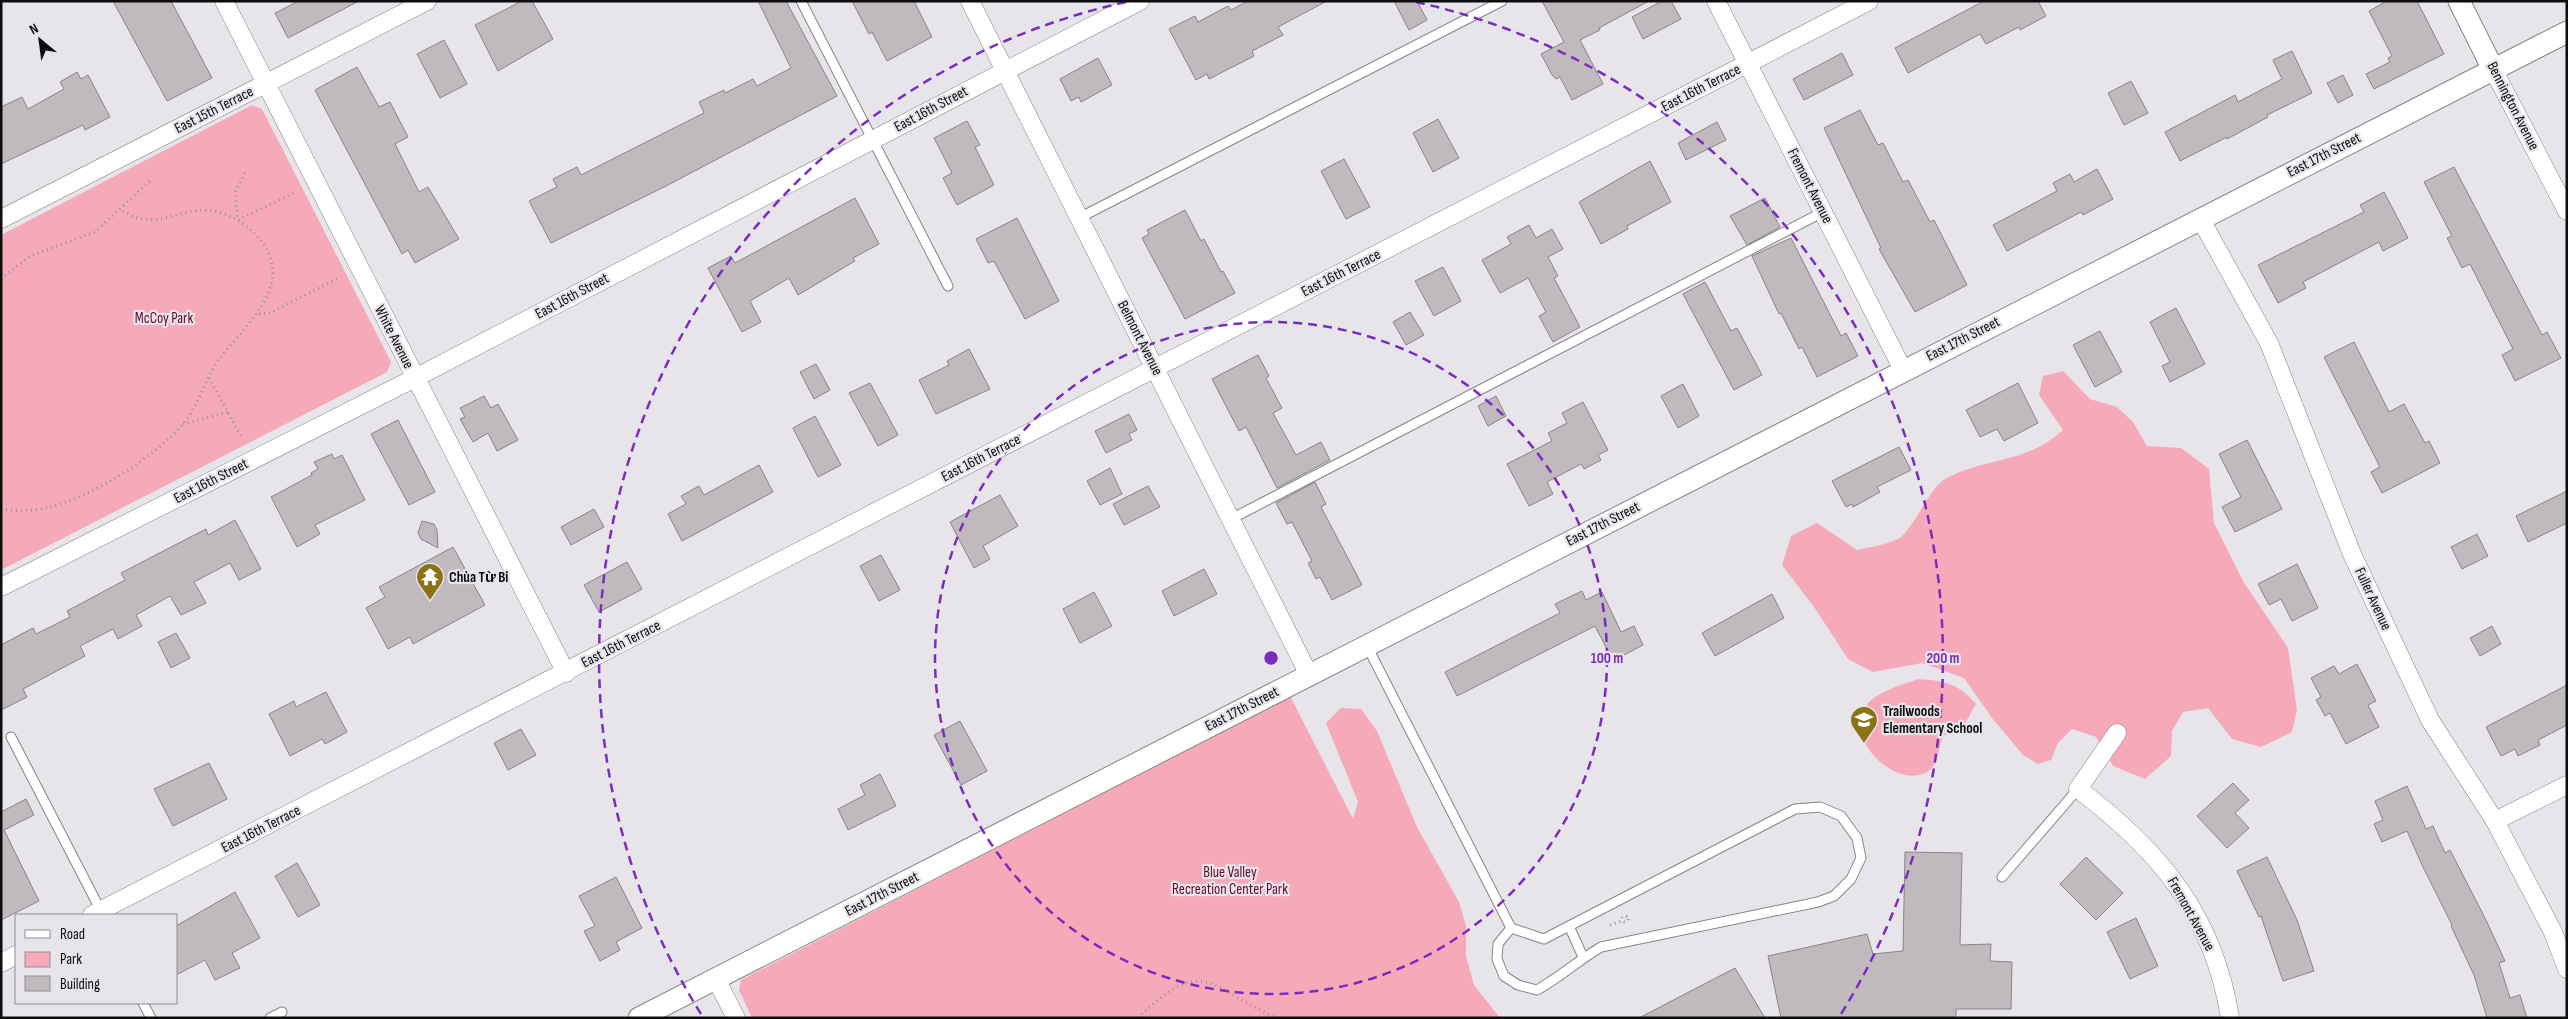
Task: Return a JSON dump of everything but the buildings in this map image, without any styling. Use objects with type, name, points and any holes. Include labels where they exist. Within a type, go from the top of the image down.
[{"type":"street","name":"White Avenue","points":[[224,1],[414,378],[566,673]]},
{"type":"street","name":"East 15th Terrace","points":[[1,219],[427,1]]},
{"type":"street","name":"Belmont Avenue","points":[[970,1],[1309,675]]},
{"type":"street","name":"East 16th Street","points":[[1,587],[414,378],[1140,1]]},
{"type":"street","name":"Fremont Avenue","points":[[1716,1],[1903,370]]},
{"type":"street","name":"East 16th Terrace","points":[[96,914],[1869,1]]},
{"type":"street","name":"Bennington Avenue","points":[[2459,1],[2567,211]]},
{"type":"street","name":"East 17th Street","points":[[639,1018],[2200,218],[2567,32]]},
{"type":"street","name":"Fuller Avenue","points":[[2200,218],[2268,343],[2352,554],[2430,720],[2495,821],[2554,932],[2567,969]]},
{"type":"street","points":[[2078,789],[2117,733]]},
{"type":"street","points":[[2495,821],[2567,785]]},
{"type":"street","name":"Fremont Avenue","points":[[2078,789],[2124,826],[2172,876],[2213,950],[2226,989],[2230,1018]]},
{"type":"street","points":[[1,963],[15,956]]},
{"type":"street","points":[[716,979],[736,1018]]},
{"type":"lane","points":[[801,1],[948,286]]},
{"type":"lane","points":[[1079,218],[1502,1]]},
{"type":"lane","points":[[1231,519],[1823,212]]},
{"type":"lane","points":[[1367,645],[1511,928],[1544,939],[1795,809],[1820,806],[1841,816],[1857,838],[1861,858],[1851,879],[1834,896],[1818,902],[1601,947],[1582,958],[1560,977],[1537,990],[1518,985],[1504,976],[1497,958],[1498,944],[1511,928]]},
{"type":"lane","points":[[11,737],[96,914]]},
{"type":"lane","points":[[2002,877],[2078,789]]},
{"type":"lane","points":[[1569,926],[1582,958]]},
{"type":"lane","points":[[144,1004],[151,1018]]},
{"type":"lane","points":[[270,1018],[282,1012]]},
{"type":"path","points":[[238,220],[235,192],[245,173]]},
{"type":"path","points":[[1,279],[30,256],[90,235],[152,179]]},
{"type":"path","points":[[238,220],[294,193]]},
{"type":"path","points":[[1,509],[48,508],[85,493],[131,468],[182,424],[218,361],[258,314],[269,287],[270,262],[262,242],[238,220],[219,212],[196,211],[145,220],[119,208]]},
{"type":"path","points":[[258,314],[270,313],[337,278]]},
{"type":"path","points":[[209,378],[242,438]]},
{"type":"path","points":[[182,424],[228,412]]},
{"type":"path","points":[[1610,925],[1622,921]]},
{"type":"path","points":[[1138,1018],[1158,998],[1174,987],[1188,982],[1206,981],[1221,986],[1277,1018]]},
{"type":"green space","name":"McCoy Park","points":[[252,105],[262,109],[391,362],[387,372],[1,570],[1,235]]},
{"type":"green space","points":[[2063,371],[2090,399],[2117,407],[2133,422],[2147,446],[2181,448],[2209,469],[2214,523],[2243,581],[2288,648],[2297,710],[2292,732],[2261,747],[2232,739],[2208,708],[2183,712],[2172,731],[2171,756],[2145,779],[2113,766],[2096,737],[2072,729],[2058,743],[2051,760],[2038,764],[2023,755],[1992,718],[1964,678],[1922,663],[1873,672],[1848,659],[1814,607],[1782,565],[1791,536],[1817,523],[1857,550],[1898,539],[1909,528],[1933,491],[1945,479],[1976,467],[2020,455],[2048,441],[2063,430],[2039,395],[2043,376]]},
{"type":"green space","points":[[1918,679],[1943,682],[1957,687],[1976,704],[1959,734],[1944,735],[1931,769],[1917,775],[1906,775],[1884,765],[1875,757],[1862,737],[1860,725],[1869,702],[1874,698],[1892,688]]},
{"type":"green space","name":"Blue Valley Recreation Center Park","points":[[1290,696],[1353,819],[1358,802],[1326,723],[1341,708],[1361,709],[1377,731],[1417,827],[1459,902],[1466,926],[1466,956],[1474,985],[1500,1018],[752,1018],[739,990],[741,980]]},
{"type":"place","name":"Chùa Từ Bi","points":[[430,601]]},
{"type":"place","name":"Trailwoods Elementary School","points":[[1864,744]]}]
